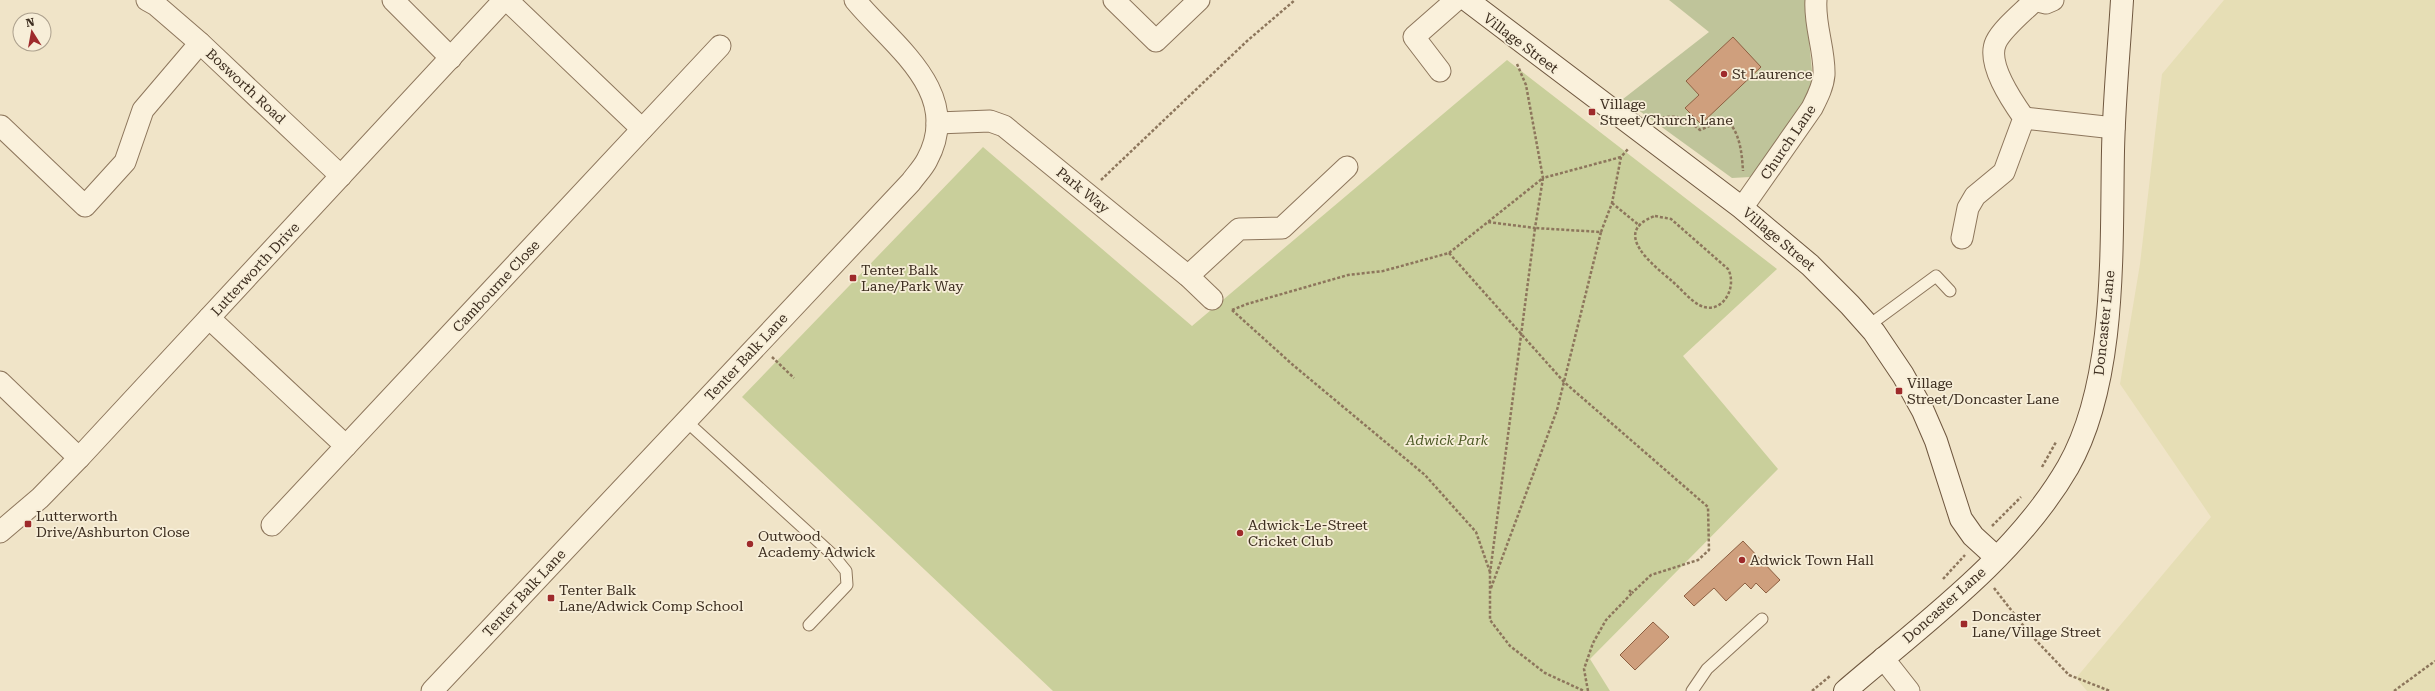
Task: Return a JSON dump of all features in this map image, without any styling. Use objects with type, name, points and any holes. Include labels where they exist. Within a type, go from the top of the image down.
[{"type":"street","name":"Bosworth Road","points":[[147,0],[200,43],[341,176]]},
{"type":"street","points":[[393,0],[451,58]]},
{"type":"street","name":"Lutterworth Drive","points":[[0,532],[40,498],[79,458],[504,0]]},
{"type":"street","points":[[508,0],[642,129]]},
{"type":"street","name":"Tenter Balk Lane","points":[[432,691],[911,182],[928,160],[935,140],[937,123],[934,99],[928,82],[914,64],[855,0]]},
{"type":"street","points":[[1114,0],[1156,41],[1199,0]]},
{"type":"street","points":[[1440,71],[1414,37],[1456,0]]},
{"type":"street","name":"Village Street","points":[[1467,0],[1521,43],[1742,208],[1810,265],[1868,326],[1903,375],[1923,411],[1936,441],[1961,519],[1978,541],[1989,565]]},
{"type":"street","name":"Church Lane","points":[[1742,208],[1812,108],[1820,92],[1824,76],[1815,12],[1816,0]]},
{"type":"street","points":[[2024,118],[2001,79],[1994,51],[1997,41],[2040,0]]},
{"type":"street","name":"Doncaster Lane","points":[[1845,691],[1947,606],[1989,565],[2041,508],[2069,466],[2089,416],[2102,370],[2110,261],[2114,128],[2122,0]]},
{"type":"street","points":[[1,126],[85,206],[125,162],[143,110],[200,43]]},
{"type":"street","name":"Cambourne Close","points":[[272,525],[720,46]]},
{"type":"street","points":[[2024,118],[2114,128]]},
{"type":"street","points":[[1962,238],[1968,208],[1975,196],[2004,172],[2024,118]]},
{"type":"street","name":"Park Way","points":[[937,123],[990,121],[1004,126],[1188,276],[1212,299]]},
{"type":"street","points":[[1188,276],[1240,229],[1282,228],[1347,167]]},
{"type":"street","points":[[210,318],[346,446]]},
{"type":"street","points":[[0,382],[79,458]]},
{"type":"street","points":[[1883,658],[1909,691]]},
{"type":"lane","points":[[1868,326],[1936,276],[1950,291]]},
{"type":"lane","points":[[686,421],[833,555],[846,571],[847,585],[809,625]]},
{"type":"lane","points":[[1692,691],[1707,669],[1762,619]]},
{"type":"path","points":[[1087,193],[1247,41],[1295,0]]},
{"type":"path","points":[[1521,43],[1512,51],[1526,85],[1543,178],[1535,228],[1490,573],[1490,620],[1510,646],[1545,674],[1584,691]]},
{"type":"path","points":[[1491,588],[1557,410],[1601,232],[1612,203],[1621,157],[1640,132],[1652,120],[1673,115],[1688,120],[1700,130],[1725,120],[1732,124],[1741,150],[1744,177]]},
{"type":"path","points":[[1232,310],[1247,304],[1348,275],[1383,271],[1449,253],[1543,178],[1621,157]]},
{"type":"path","points":[[1612,203],[1640,226]]},
{"type":"path","points":[[1655,216],[1671,219],[1728,269],[1732,283],[1729,296],[1716,306],[1700,305],[1640,253],[1636,239],[1640,226],[1647,219],[1655,216]]},
{"type":"path","points":[[1488,222],[1535,228],[1601,232]]},
{"type":"path","points":[[1449,253],[1564,382],[1708,507],[1709,550],[1698,560],[1651,575],[1606,620],[1593,643],[1584,669],[1588,691]]},
{"type":"path","points":[[1212,299],[1232,310],[1293,365],[1425,474],[1476,532],[1490,573]]},
{"type":"path","points":[[758,345],[794,378]]},
{"type":"path","points":[[2038,474],[2057,440]]},
{"type":"path","points":[[1938,584],[2026,492]]},
{"type":"path","points":[[1989,565],[2029,633],[2069,675],[2110,691]]},
{"type":"path","points":[[1628,589],[1632,593]]},
{"type":"path","points":[[2394,691],[2435,661]]},
{"type":"path","points":[[1812,691],[1835,672]]},
{"type":"shaded area","points":[[2224,0],[2435,0],[2435,691],[2087,691],[2076,678],[2211,517],[2120,384],[2140,264],[2162,74]]},
{"type":"green space","points":[[1669,0],[1805,0],[1814,91],[1763,165],[1750,177],[1732,178],[1623,99],[1709,32]]},
{"type":"green space","name":"Adwick Park","points":[[1507,60],[1777,269],[1683,356],[1778,469],[1590,659],[1610,691],[1053,691],[742,397],[983,147],[1192,326]]},
{"type":"building","name":"St Laurence","points":[[1733,37],[1761,67],[1701,124],[1685,108],[1699,95],[1686,81]]},
{"type":"building","name":"Adwick Town Hall","points":[[1743,541],[1780,580],[1766,593],[1756,583],[1751,589],[1745,583],[1726,601],[1714,588],[1694,606],[1684,596]]},
{"type":"building","points":[[1653,622],[1669,637],[1635,670],[1620,655]]},
{"type":"place","name":"St Laurence","points":[[1724,74]]},
{"type":"place","name":"Village Street/Church Lane","points":[[1592,112]]},
{"type":"place","name":"Tenter Balk Lane/Park Way","points":[[853,278]]},
{"type":"place","name":"Village Street/Doncaster Lane","points":[[1899,391]]},
{"type":"place","name":"Lutterworth Drive/Ashburton Close","points":[[28,524]]},
{"type":"place","name":"Adwick-Le-Street Cricket Club","points":[[1240,533]]},
{"type":"place","name":"Outwood Academy Adwick","points":[[750,544]]},
{"type":"place","name":"Adwick Town Hall","points":[[1742,560]]},
{"type":"place","name":"Tenter Balk Lane/Adwick Comp School","points":[[551,598]]},
{"type":"place","name":"Doncaster Lane/Village Street","points":[[1964,624]]}]
